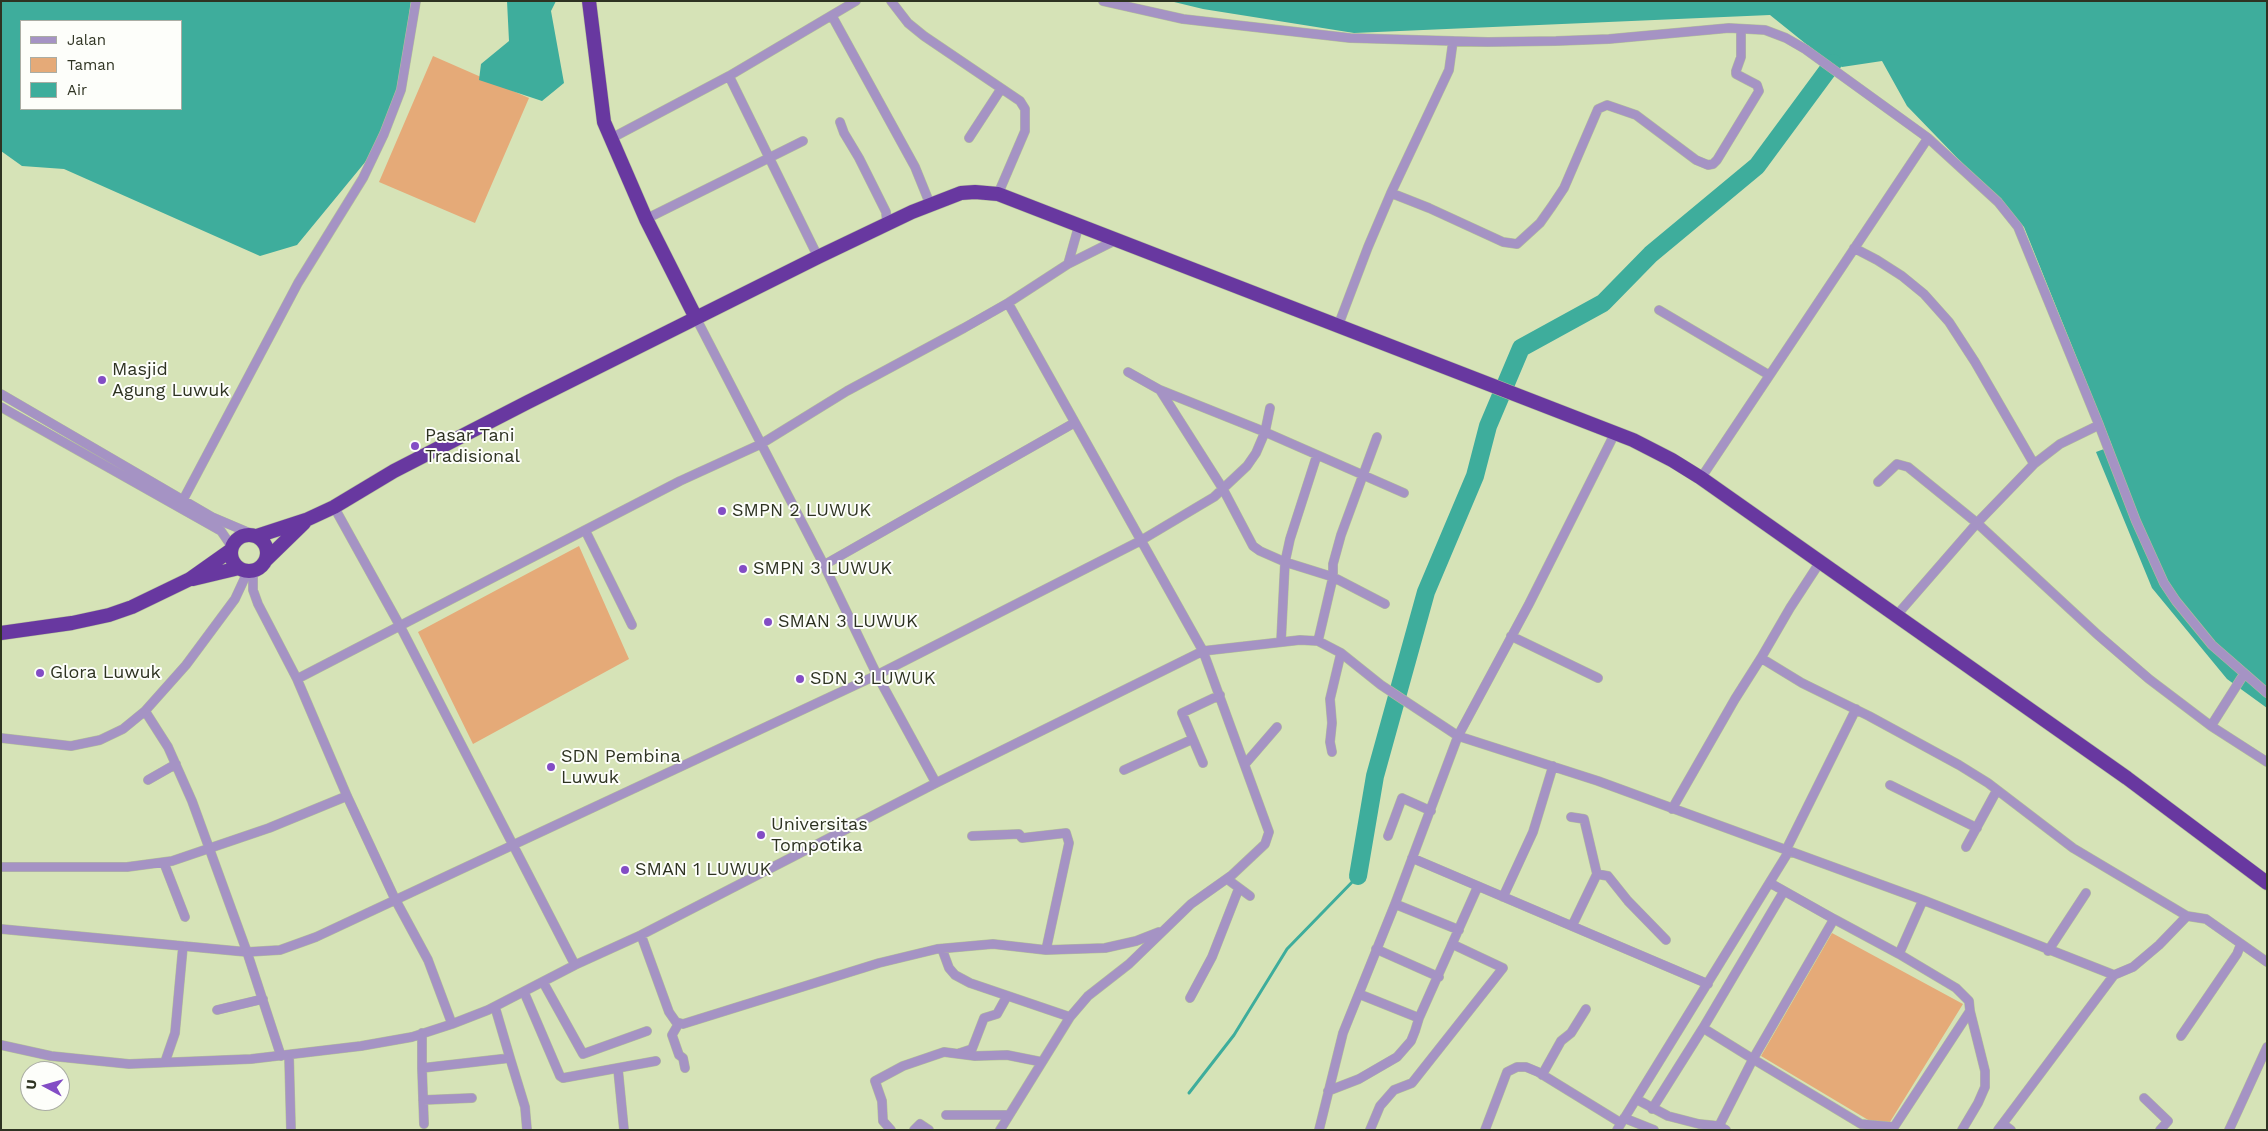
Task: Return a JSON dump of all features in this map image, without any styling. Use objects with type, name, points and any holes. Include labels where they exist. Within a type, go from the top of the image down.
[{"type":"highway","points":[[589,1],[597,80],[604,122],[610,140],[646,219],[696,318]]},
{"type":"highway","points":[[1,633],[72,623],[109,615],[132,607],[190,579],[231,548],[239,537],[255,535],[306,520],[334,507],[394,471],[818,256],[930,204],[961,193],[998,194],[1651,448],[1700,478],[2126,778],[2267,883]]},
{"type":"highway","points":[[190,579],[258,569],[306,520]]},
{"type":"highway","points":[[255,535],[262,540],[267,549],[266,560]]},
{"type":"highway","points":[[231,548],[231,558],[247,570]]},
{"type":"street","points":[[183,500],[298,283],[363,178],[384,134],[401,90],[416,1]]},
{"type":"street","points":[[610,140],[729,76],[856,1]]},
{"type":"street","points":[[891,1],[908,23],[924,36],[1020,101],[1025,109],[1026,120],[1021,143],[998,194]]},
{"type":"street","points":[[1103,1],[1174,17],[1229,26],[1350,38],[1453,41],[1609,39],[1706,30],[1741,29],[1772,31],[1805,49],[1928,138],[1998,202],[2018,227],[2099,424],[2146,546],[2164,583],[2212,645],[2267,693]]},
{"type":"street","points":[[832,16],[915,168],[930,204]]},
{"type":"street","points":[[1391,193],[1503,242],[1517,244],[1540,223],[1564,188],[1598,109],[1607,105],[1624,109],[1636,115],[1696,160],[1708,165],[1713,164],[1759,91],[1757,85],[1736,74],[1741,58],[1741,29]]},
{"type":"street","points":[[1338,326],[1391,193],[1449,70],[1453,41]]},
{"type":"street","points":[[729,76],[818,256]]},
{"type":"street","points":[[969,138],[1002,89]]},
{"type":"street","points":[[840,122],[886,212],[887,224]]},
{"type":"street","points":[[1700,478],[1928,138]]},
{"type":"street","points":[[646,219],[803,141]]},
{"type":"street","points":[[1068,264],[1079,225]]},
{"type":"street","points":[[297,678],[680,481],[761,444],[847,391],[1008,304],[1068,264],[1116,240]]},
{"type":"street","points":[[1854,248],[1902,276],[1924,294],[1949,322],[1975,362],[2034,464]]},
{"type":"street","points":[[1000,1130],[1070,1017],[1088,996],[1130,964],[1190,904],[1226,879],[1265,844],[1269,836],[1203,650],[1140,542],[1008,304]]},
{"type":"street","points":[[1659,310],[1769,375]]},
{"type":"street","points":[[696,318],[824,565],[877,675],[936,783]]},
{"type":"street","points":[[1128,372],[1160,390],[1265,432],[1404,493]]},
{"type":"street","points":[[1160,390],[1224,489],[1253,546],[1286,562],[1333,577],[1385,604]]},
{"type":"street","points":[[1,394],[228,525],[255,535]]},
{"type":"street","points":[[1,407],[221,531],[231,548]]},
{"type":"street","points":[[1,929],[247,952],[272,951],[296,946],[512,847],[877,675],[1140,542],[1224,489],[1247,466],[1256,454],[1265,432],[1270,408]]},
{"type":"street","points":[[824,565],[1074,423]]},
{"type":"street","points":[[1896,616],[1977,523],[2034,464],[2060,444],[2099,424]]},
{"type":"street","points":[[1319,1130],[1343,1033],[1395,904],[1458,736],[1615,433]]},
{"type":"street","points":[[1318,641],[1333,577],[1335,557],[1377,438]]},
{"type":"street","points":[[1281,642],[1286,562],[1290,539],[1317,455]]},
{"type":"street","points":[[1878,482],[1897,464],[1908,467],[1977,523],[2098,635],[2157,685],[2211,726],[2267,762]]},
{"type":"street","points":[[334,507],[400,626],[512,847],[575,965]]},
{"type":"street","points":[[585,530],[632,625]]},
{"type":"street","points":[[1672,809],[1734,699],[1820,562]]},
{"type":"street","points":[[247,570],[255,598],[297,678],[347,796],[395,900],[428,960],[452,1024]]},
{"type":"street","points":[[1,738],[58,746],[85,744],[113,734],[145,711],[186,665],[235,599],[247,570]]},
{"type":"street","points":[[1511,636],[1598,678]]},
{"type":"street","points":[[1,1045],[51,1056],[109,1063],[166,1062],[285,1055],[361,1046],[422,1033],[452,1024],[495,1007],[575,965],[641,935],[936,783],[1203,650],[1300,640],[1318,641],[1341,653],[1381,686],[1458,736],[1554,766],[1788,850],[1923,900],[2048,951],[2114,975]]},
{"type":"street","points":[[1332,752],[1330,742],[1332,722],[1330,699],[1341,653]]},
{"type":"street","points":[[1761,658],[1802,683],[1856,709],[1959,765],[1997,790],[2073,848],[2187,916],[2206,919],[2267,962]]},
{"type":"street","points":[[2211,726],[2244,674]]},
{"type":"street","points":[[1203,763],[1182,713],[1220,695]]},
{"type":"street","points":[[1621,1124],[1770,883],[1788,850],[1856,709]]},
{"type":"street","points":[[145,711],[156,726],[176,764],[285,1055],[291,1130]]},
{"type":"street","points":[[1245,764],[1277,728]]},
{"type":"street","points":[[1124,770],[1193,739]]},
{"type":"street","points":[[148,780],[176,764]]},
{"type":"street","points":[[1503,897],[1533,832],[1554,766]]},
{"type":"street","points":[[1890,785],[1977,828]]},
{"type":"street","points":[[1966,847],[1997,790]]},
{"type":"street","points":[[1,867],[127,867],[164,863],[269,828],[347,796]]},
{"type":"street","points":[[1388,836],[1402,798],[1431,811]]},
{"type":"street","points":[[1571,818],[1584,819],[1597,874],[1572,926]]},
{"type":"street","points":[[972,836],[1019,834],[1022,838],[1066,833],[1068,844],[1046,950]]},
{"type":"street","points":[[1412,858],[1708,984]]},
{"type":"street","points":[[164,863],[185,917]]},
{"type":"street","points":[[1597,874],[1608,876],[1628,901],[1666,940]]},
{"type":"street","points":[[1226,879],[1250,896]]},
{"type":"street","points":[[1770,883],[1899,954],[1964,995],[1969,1001],[1985,1071],[1985,1087],[1962,1130]]},
{"type":"street","points":[[1328,1091],[1359,1079],[1397,1057],[1410,1041],[1478,886]]},
{"type":"street","points":[[1190,998],[1212,958],[1239,888]]},
{"type":"street","points":[[1652,1109],[1703,1028],[1784,891]]},
{"type":"street","points":[[2048,951],[2086,893]]},
{"type":"street","points":[[1899,954],[1923,900]]},
{"type":"street","points":[[1395,904],[1458,930]]},
{"type":"street","points":[[2011,1130],[2000,1127],[2114,975],[2133,967],[2159,946],[2187,916]]},
{"type":"street","points":[[1636,1099],[1652,1109],[1676,1119],[1722,1128],[1753,1060],[1834,919]]},
{"type":"street","points":[[685,1068],[683,1058],[679,1055],[672,1035],[679,1023],[879,963],[942,948],[993,944],[1046,950],[1105,948],[1136,941],[1160,932]]},
{"type":"street","points":[[641,935],[672,1019],[679,1023]]},
{"type":"street","points":[[1370,1130],[1380,1106],[1394,1090],[1412,1083],[1503,968],[1452,944]]},
{"type":"street","points":[[2182,1036],[2238,954],[2241,944]]},
{"type":"street","points":[[166,1062],[174,1033],[183,946]]},
{"type":"street","points":[[942,948],[949,968],[955,975],[970,983],[1070,1017]]},
{"type":"street","points":[[1376,949],[1439,977]]},
{"type":"street","points":[[543,982],[583,1054],[647,1031]]},
{"type":"street","points":[[524,992],[561,1077],[567,1078],[656,1061]]},
{"type":"street","points":[[1359,994],[1419,1018]]},
{"type":"street","points":[[958,1053],[972,1049],[984,1018],[996,1014],[1006,996]]},
{"type":"street","points":[[217,1010],[263,999]]},
{"type":"street","points":[[495,1007],[525,1107],[527,1130]]},
{"type":"street","points":[[1542,1075],[1561,1041],[1571,1033],[1586,1008]]},
{"type":"street","points":[[1703,1028],[1861,1127],[1894,1129],[1970,1011]]},
{"type":"street","points":[[422,1033],[424,1124]]},
{"type":"street","points":[[891,1130],[883,1121],[882,1101],[875,1081],[903,1066],[944,1052],[975,1056],[1007,1055],[1042,1062]]},
{"type":"street","points":[[2229,1130],[2266,1052]]},
{"type":"street","points":[[422,1068],[510,1058]]},
{"type":"street","points":[[1485,1130],[1508,1072],[1517,1067],[1526,1067],[1542,1075],[1621,1124],[1654,1130]]},
{"type":"street","points":[[618,1068],[624,1130]]},
{"type":"street","points":[[422,1100],[472,1098]]},
{"type":"street","points":[[2144,1098],[2168,1121],[2160,1130]]},
{"type":"street","points":[[946,1115],[1008,1116]]},
{"type":"street","points":[[914,1130],[920,1124],[929,1130]]},
{"type":"green space","points":[[433,56],[529,98],[475,223],[379,182]]},
{"type":"green space","points":[[579,546],[629,659],[473,744],[418,632]]},
{"type":"green space","points":[[1832,933],[1963,1004],[1885,1130],[1761,1056]]},
{"type":"water","points":[[1,1],[411,1],[400,85],[371,155],[297,245],[260,256],[64,169],[22,166],[1,151]]},
{"type":"water","points":[[507,1],[556,1],[551,11],[564,83],[542,101],[479,80],[481,64],[509,41]]},
{"type":"water","points":[[1170,1],[2267,1],[2267,708],[2227,679],[2152,588],[2096,452],[2112,446],[2024,227],[1907,106],[1882,61],[1842,67],[1821,56],[1770,15],[1354,33],[1203,9]]},
{"type":"waterway","points":[[1358,876],[1375,776],[1426,592],[1475,476],[1488,426],[1521,348],[1603,303],[1651,254],[1757,166],[1833,63]]},
{"type":"waterway","points":[[1189,1093],[1234,1035],[1287,949],[1358,876]]},
{"type":"place","name":"Masjid Agung Luwuk","points":[[102,380]]},
{"type":"place","name":"Pasar Tani Tradisional","points":[[415,446]]},
{"type":"place","name":"SMPN 2 LUWUK","points":[[722,511]]},
{"type":"place","name":"SMPN 3 LUWUK","points":[[743,569]]},
{"type":"place","name":"SMAN 3 LUWUK","points":[[768,622]]},
{"type":"place","name":"Glora Luwuk","points":[[40,673]]},
{"type":"place","name":"SDN 3 LUWUK","points":[[800,679]]},
{"type":"place","name":"SDN Pembina Luwuk","points":[[551,767]]},
{"type":"place","name":"Universitas Tompotika","points":[[761,835]]},
{"type":"place","name":"SMAN 1 LUWUK","points":[[625,870]]}]
